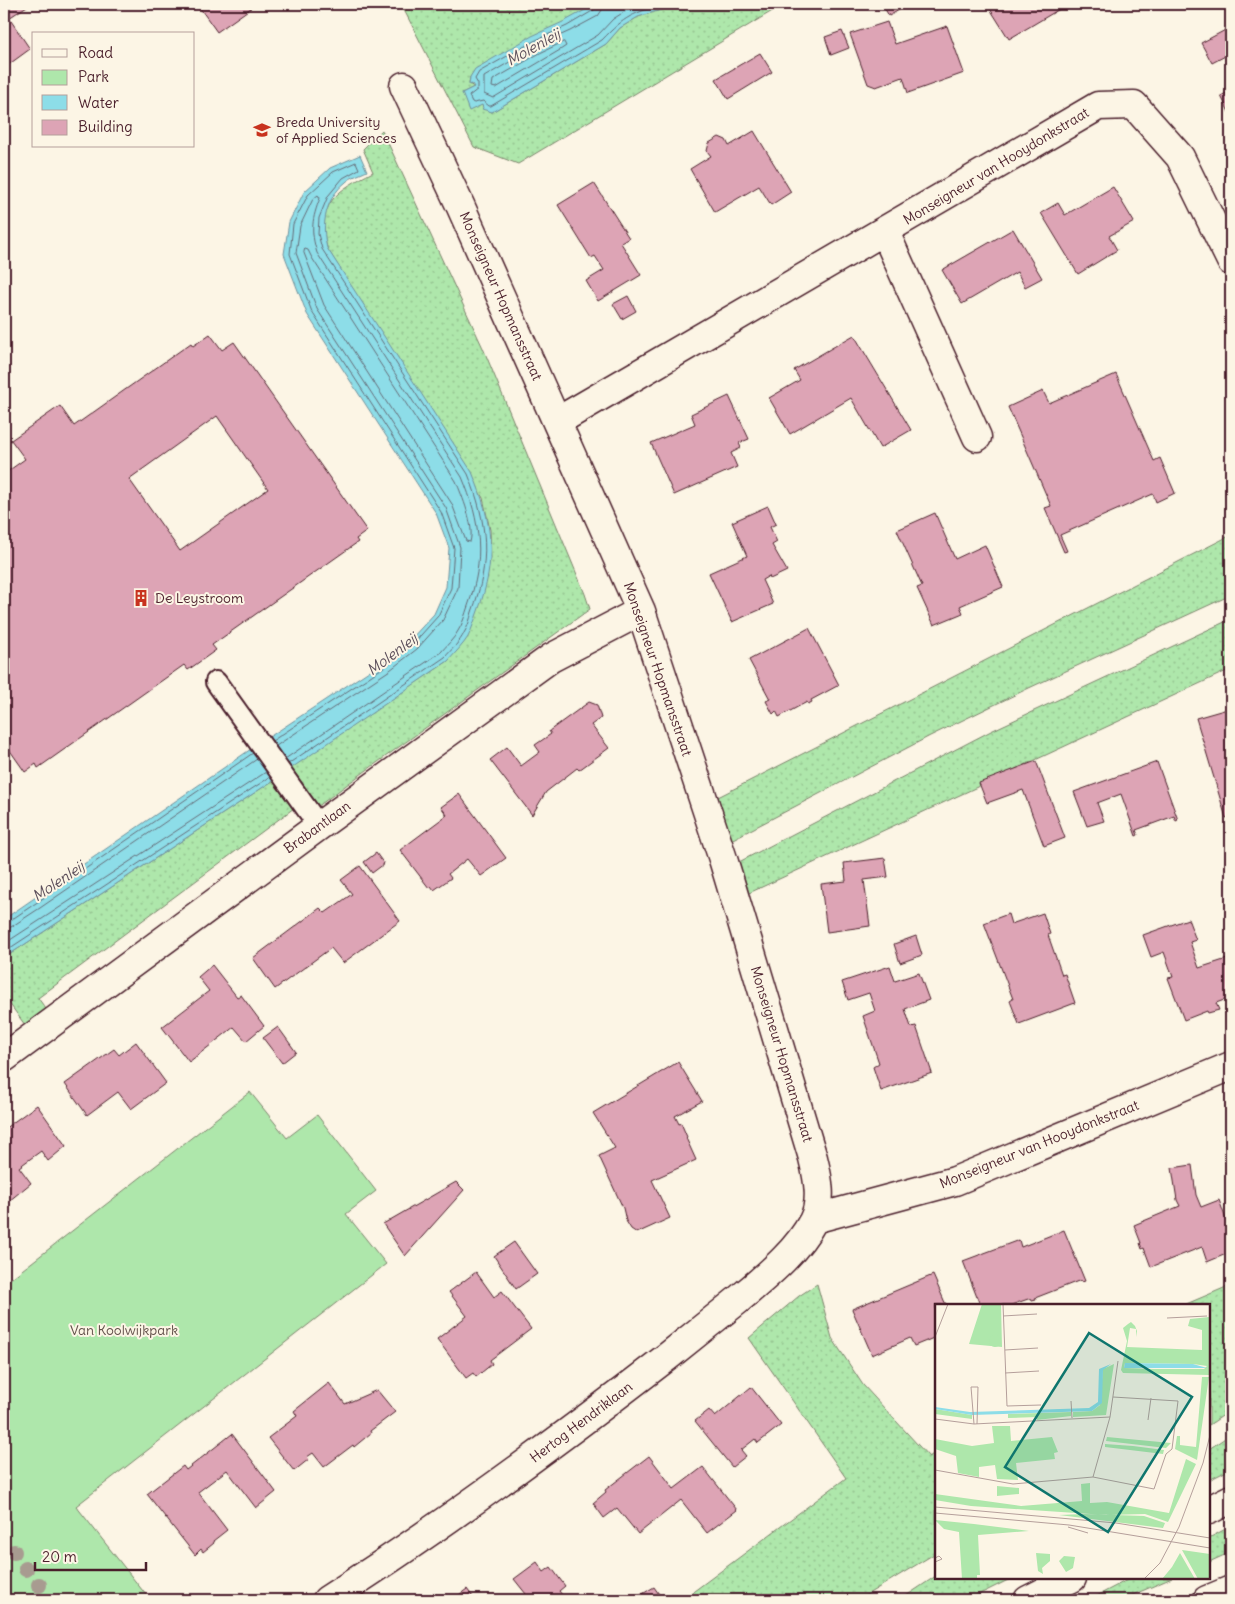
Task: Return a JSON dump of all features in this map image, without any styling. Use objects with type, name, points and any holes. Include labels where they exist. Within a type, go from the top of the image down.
[{"type":"street","name":"Monseigneur Hopmansstraat","points":[[404,86],[558,421],[641,611],[723,859],[813,1158],[819,1186],[818,1203],[814,1219]]},
{"type":"street","name":"Monseigneur van Hooydonkstraat","points":[[558,421],[885,232],[1098,106],[1134,105],[1180,157],[1231,261]]},
{"type":"street","points":[[885,232],[977,437]]},
{"type":"street","name":"Brabantlaan","points":[[4,1058],[551,658],[641,611]]},
{"type":"street","name":"Monseigneur van Hooydonkstraat","points":[[814,1219],[955,1181],[1231,1066]]},
{"type":"street","name":"Hertog Hendriklaan","points":[[327,1600],[400,1553],[489,1491],[697,1333],[780,1263],[801,1240],[814,1219]]},
{"type":"street","points":[[1210,1510],[1231,1499]]},
{"type":"street","points":[[1028,1600],[1070,1579]]},
{"type":"lane","points":[[216,682],[319,826]]},
{"type":"green space","points":[[401,4],[596,4],[470,77],[469,84],[474,87],[462,93],[492,112],[606,44],[620,28],[638,17],[680,4],[784,4],[518,164],[474,147]]},
{"type":"green space","points":[[382,130],[483,348],[590,609],[317,807],[290,768],[448,661],[491,559],[490,530],[483,498],[327,248],[324,220],[327,209],[340,192],[373,172],[363,149]]},
{"type":"green space","points":[[1231,535],[1231,595],[930,736],[731,840],[718,797]]},
{"type":"green space","points":[[1231,619],[1231,669],[749,893],[739,862],[991,731]]},
{"type":"green space","points":[[274,780],[294,808],[38,998],[46,1009],[25,1025],[9,1003],[4,1007],[4,958]]},
{"type":"green space","name":"Van Koolwijkpark","points":[[250,1092],[287,1138],[317,1115],[376,1191],[346,1214],[386,1264],[76,1506],[150,1600],[4,1600],[4,1284]]},
{"type":"green space","points":[[817,1284],[832,1338],[863,1385],[929,1457],[935,1453],[935,1554],[858,1600],[682,1600],[846,1478],[749,1338],[799,1296]]},
{"type":"green space","points":[[1231,1285],[1231,1410],[1210,1424],[1210,1304],[1186,1304]]},
{"type":"green space","points":[[1231,1434],[1231,1469],[1210,1480],[1210,1448]]},
{"type":"green space","points":[[1231,1526],[1231,1552],[1210,1562],[1210,1537]]},
{"type":"green space","points":[[935,1577],[935,1579],[1010,1579],[968,1600],[900,1600]]},
{"type":"green space","points":[[1129,1579],[1170,1579],[1121,1600],[1089,1600]]},
{"type":"water","name":"Molenleij","points":[[596,4],[680,4],[638,17],[620,28],[606,44],[492,112],[482,109],[482,105],[469,111],[462,93],[474,87],[472,84],[469,85],[470,77],[475,69],[532,36]]},
{"type":"water","points":[[360,155],[367,171],[353,177],[339,189],[333,196],[326,212],[324,230],[327,248],[472,472],[479,490],[488,525],[490,558],[484,592],[468,637],[448,661],[274,780],[4,958],[4,919],[251,749],[384,661],[410,640],[434,614],[446,587],[449,548],[436,513],[307,314],[284,254],[289,222],[304,192],[330,168]]},
{"type":"building","points":[[4,4],[30,4],[9,18],[30,49],[4,68]]},
{"type":"building","points":[[197,4],[248,4],[251,8],[217,32]]},
{"type":"building","points":[[882,4],[909,4],[889,16]]},
{"type":"building","points":[[987,4],[1068,4],[1009,39]]},
{"type":"building","points":[[887,22],[895,44],[947,26],[964,73],[908,93],[903,77],[876,87],[868,84],[850,34]]},
{"type":"building","points":[[1231,27],[1231,53],[1212,63],[1201,43]]},
{"type":"building","points":[[842,31],[849,48],[831,55],[825,37]]},
{"type":"building","points":[[760,53],[772,72],[728,99],[716,79]]},
{"type":"building","points":[[1231,90],[1231,116],[1221,96]]},
{"type":"building","points":[[754,131],[791,192],[771,205],[759,186],[715,212],[690,169],[711,156],[707,151],[709,143],[719,137],[726,140],[729,146]]},
{"type":"building","points":[[594,183],[629,238],[621,243],[641,275],[598,301],[586,281],[604,270],[595,256],[591,258],[558,205]]},
{"type":"building","points":[[1113,187],[1134,222],[1109,236],[1117,250],[1078,274],[1041,213],[1058,203],[1065,215]]},
{"type":"building","points":[[1013,229],[1042,278],[1025,287],[1017,272],[962,304],[942,270]]},
{"type":"building","points":[[628,296],[636,311],[622,319],[613,304]]},
{"type":"building","name":"De Leystroom","points":[[210,334],[222,350],[234,342],[367,531],[356,539],[358,542],[212,645],[216,650],[188,670],[184,665],[38,768],[36,764],[25,772],[4,742],[4,474],[25,459],[11,440],[60,406],[74,426],[191,343],[193,346]],"holes":[[[217,416],[268,489],[180,551],[129,479]]]},
{"type":"building","points":[[854,335],[911,430],[880,448],[851,398],[790,434],[769,398],[800,380],[794,370]]},
{"type":"building","points":[[1116,374],[1154,461],[1160,458],[1175,493],[1156,502],[1153,494],[1060,535],[1067,551],[1064,552],[1045,508],[1051,506],[1008,407],[1043,391],[1049,403]]},
{"type":"building","points":[[729,396],[749,439],[739,443],[741,448],[731,453],[737,467],[674,495],[651,443],[695,424],[691,414]]},
{"type":"building","points":[[768,506],[776,524],[770,527],[777,542],[772,545],[787,571],[770,579],[769,576],[762,580],[773,604],[732,622],[709,573],[747,556],[732,522]]},
{"type":"building","points":[[935,513],[955,559],[985,545],[1003,587],[960,606],[963,613],[934,625],[917,588],[922,586],[897,530]]},
{"type":"building","points":[[809,628],[839,685],[811,700],[812,702],[808,704],[807,702],[779,717],[776,711],[773,714],[766,701],[770,699],[749,660]]},
{"type":"building","points":[[589,702],[597,705],[601,718],[591,725],[609,748],[579,770],[577,768],[546,792],[532,815],[490,760],[507,747],[521,766],[540,752],[535,745],[551,734],[549,731]]},
{"type":"building","points":[[1231,708],[1231,816],[1226,818],[1196,718]]},
{"type":"building","points":[[1036,761],[1065,838],[1044,846],[1023,790],[987,803],[979,783]]},
{"type":"building","points":[[1157,762],[1178,820],[1176,821],[1174,816],[1136,830],[1138,835],[1136,836],[1121,794],[1097,803],[1104,821],[1087,826],[1074,792]]},
{"type":"building","points":[[459,794],[506,858],[481,876],[467,859],[448,874],[451,878],[434,890],[431,886],[429,888],[400,850],[447,815],[441,807]]},
{"type":"building","points":[[376,853],[384,864],[372,873],[364,862]]},
{"type":"building","points":[[885,858],[888,877],[864,880],[870,926],[827,932],[821,884],[846,881],[844,863]]},
{"type":"building","points":[[360,866],[400,921],[343,963],[331,948],[275,989],[253,958],[320,908],[325,913],[352,894],[341,880]]},
{"type":"building","points":[[1043,913],[1050,934],[1048,935],[1062,975],[1065,974],[1075,1003],[1019,1024],[1010,1001],[1013,999],[984,923],[1008,914],[1011,924]]},
{"type":"building","points":[[1188,919],[1196,940],[1190,942],[1199,968],[1230,958],[1231,1005],[1227,999],[1216,1003],[1219,1010],[1208,1013],[1207,1011],[1184,1020],[1168,978],[1173,977],[1164,952],[1151,957],[1143,935]]},
{"type":"building","points":[[916,936],[922,955],[900,963],[894,944]]},
{"type":"building","points":[[212,965],[237,997],[241,995],[264,1026],[246,1041],[234,1027],[189,1062],[162,1027],[209,991],[198,977]]},
{"type":"building","points":[[890,966],[895,981],[919,973],[929,1000],[905,1009],[911,1027],[916,1026],[932,1073],[881,1091],[873,1067],[879,1063],[863,1016],[875,1011],[869,993],[848,1000],[842,982]]},
{"type":"building","points":[[278,1027],[296,1052],[282,1063],[263,1038]]},
{"type":"building","points":[[136,1042],[166,1083],[131,1109],[118,1092],[87,1115],[65,1084],[114,1049],[119,1055]]},
{"type":"building","points":[[678,1062],[702,1101],[675,1116],[679,1124],[681,1123],[696,1160],[652,1180],[670,1218],[637,1233],[631,1229],[626,1221],[623,1208],[599,1156],[615,1148],[593,1113]]},
{"type":"building","points":[[37,1105],[66,1146],[48,1161],[41,1151],[19,1167],[31,1183],[9,1201],[4,1194],[4,1129]]},
{"type":"building","points":[[1192,1165],[1196,1195],[1201,1207],[1219,1200],[1231,1233],[1231,1252],[1207,1262],[1202,1247],[1151,1267],[1144,1248],[1142,1249],[1134,1225],[1180,1206],[1177,1200],[1172,1168]]},
{"type":"building","points":[[456,1182],[464,1190],[405,1256],[383,1224]]},
{"type":"building","points":[[1064,1230],[1085,1281],[1082,1282],[1081,1280],[1035,1298],[1036,1300],[1032,1301],[1031,1298],[1014,1304],[980,1304],[963,1261],[1019,1240],[1021,1247]]},
{"type":"building","points":[[514,1242],[537,1274],[516,1289],[494,1256]]},
{"type":"building","points":[[476,1272],[494,1297],[502,1291],[531,1329],[490,1360],[492,1364],[476,1377],[473,1373],[466,1378],[437,1339],[467,1316],[449,1292]]},
{"type":"building","points":[[933,1275],[946,1304],[935,1304],[935,1337],[914,1346],[910,1338],[872,1355],[852,1309]]},
{"type":"building","points":[[329,1383],[345,1404],[377,1390],[395,1412],[370,1431],[371,1433],[354,1447],[353,1445],[324,1467],[313,1453],[307,1457],[309,1459],[294,1471],[268,1438],[297,1416],[294,1411]]},
{"type":"building","points":[[751,1387],[781,1425],[758,1443],[755,1439],[741,1450],[746,1456],[732,1467],[695,1421],[709,1410],[715,1417]]},
{"type":"building","points":[[232,1434],[276,1492],[256,1508],[227,1470],[198,1492],[227,1530],[203,1552],[201,1549],[195,1555],[147,1494],[183,1466],[186,1470]]},
{"type":"building","points":[[649,1456],[674,1489],[703,1467],[737,1510],[707,1533],[681,1500],[638,1534],[617,1508],[604,1518],[593,1503],[606,1492],[605,1490]]},
{"type":"building","points":[[537,1562],[544,1572],[551,1567],[565,1586],[559,1591],[566,1600],[517,1600],[526,1594],[514,1579]]},
{"type":"building","points":[[654,1587],[663,1600],[638,1600],[636,1598]]},
{"type":"building","points":[[467,1589],[475,1600],[452,1600]]},
{"type":"place","name":"Breda University of Applied Sciences","points":[[262,130]]},
{"type":"place","name":"De Leystroom","points":[[141,598]]}]
